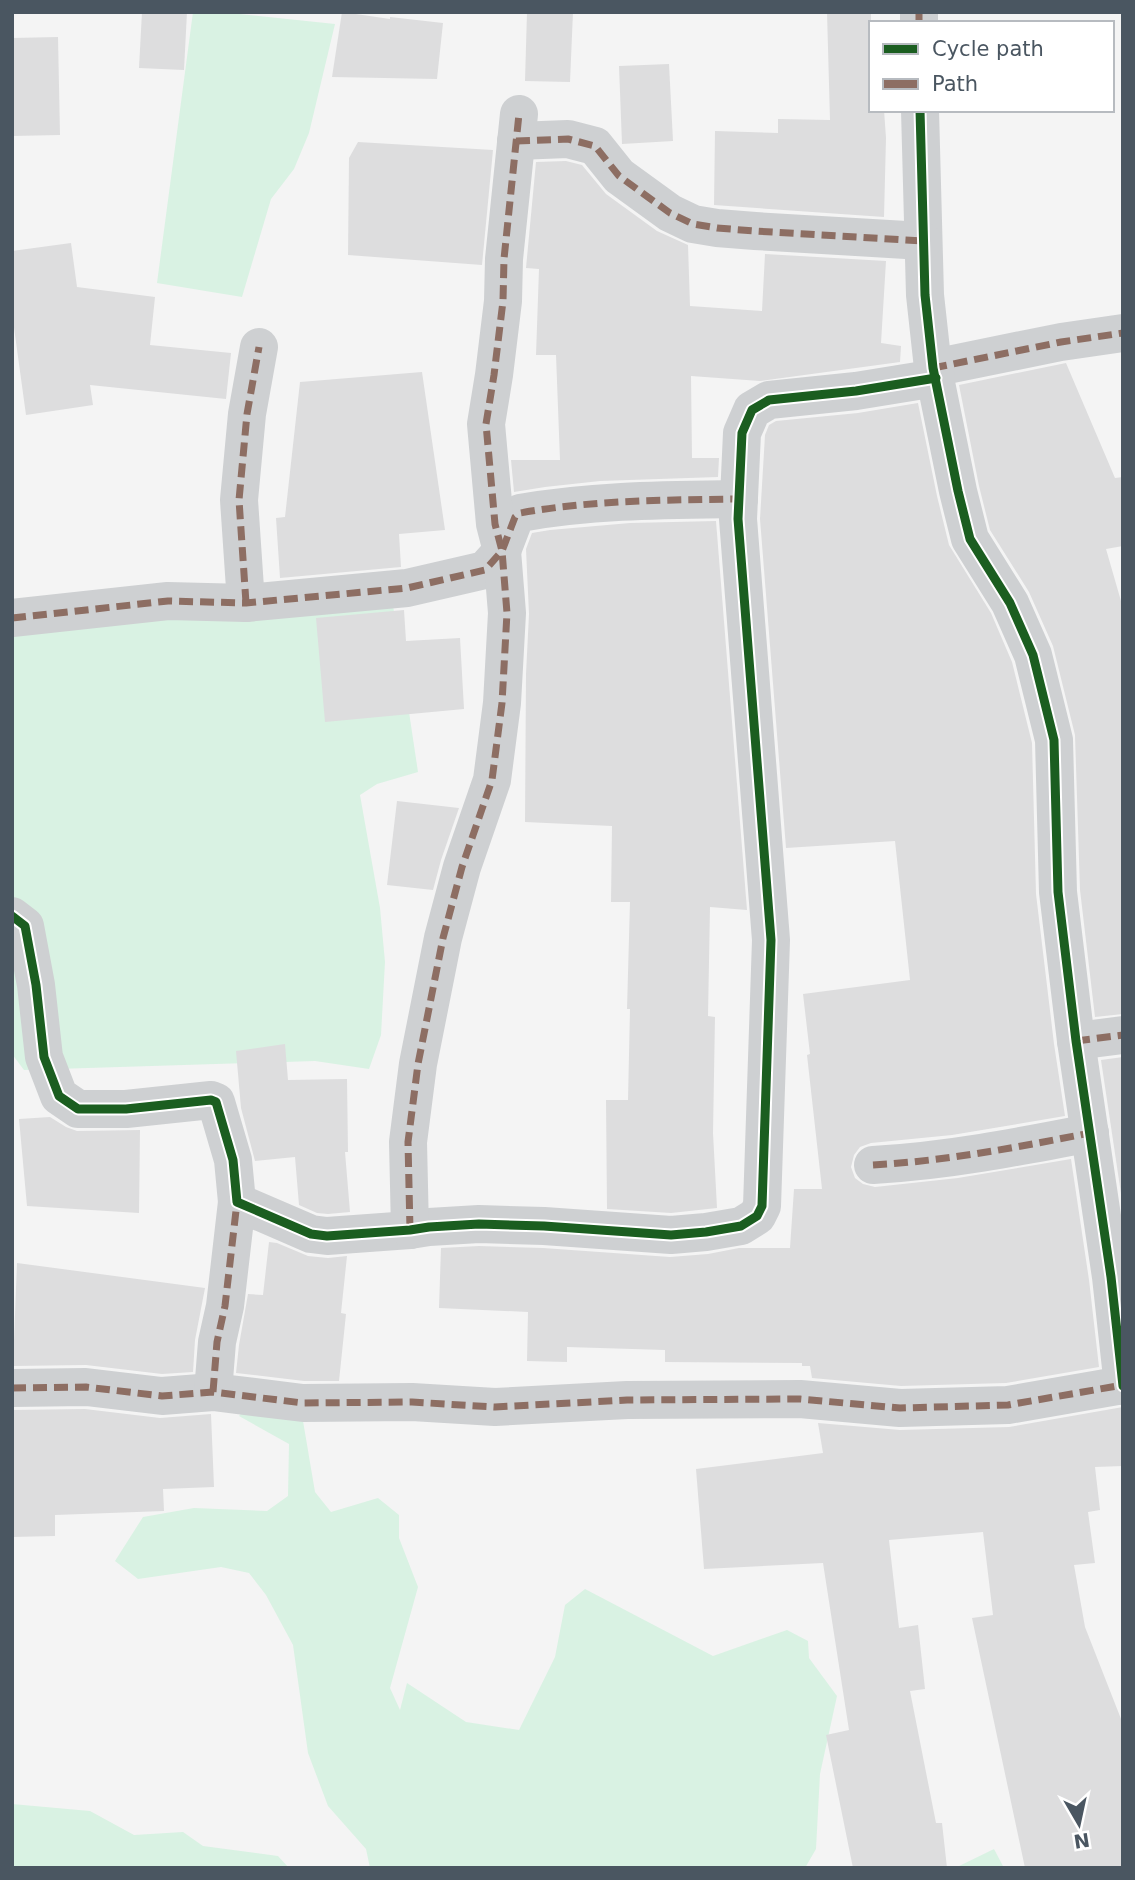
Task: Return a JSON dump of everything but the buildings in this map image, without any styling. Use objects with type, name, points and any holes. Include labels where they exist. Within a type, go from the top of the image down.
[{"type":"street","points":[[12,1388],[86,1387],[162,1396],[213,1392],[303,1403],[412,1402],[495,1407],[627,1400],[800,1399],[900,1408],[1008,1405],[1123,1385],[1111,1277],[1076,1041],[1058,892],[1054,740],[1033,655],[1010,603],[970,539],[958,491],[934,373],[925,295],[920,112]]},
{"type":"street","points":[[410,1230],[408,1142],[418,1064],[443,938],[462,867],[492,780],[502,703],[508,613],[502,551],[495,524],[486,424],[503,301],[504,259],[518,127],[595,146],[619,176],[670,213],[693,224],[755,231],[923,241]]},
{"type":"street","points":[[237,1202],[311,1234],[327,1236],[429,1227],[505,1225],[683,1234],[741,1226],[757,1216],[762,1206],[771,940],[738,519],[742,433],[752,410],[769,400],[856,391],[1062,342],[1123,333]]},
{"type":"street","points":[[246,603],[239,500],[247,414],[259,348]]},
{"type":"street","points":[[12,618],[168,601],[246,603],[407,588],[485,570],[502,551],[515,517],[520,513],[562,506],[634,501],[739,499]]},
{"type":"street","points":[[12,916],[25,926],[36,985],[44,1057],[59,1096],[78,1109],[126,1109],[211,1100],[216,1102],[233,1160],[237,1202],[225,1306],[217,1342],[213,1392]]},
{"type":"street","points":[[1076,1041],[1123,1035]]},
{"type":"street","points":[[873,1165],[957,1156],[1090,1133]]},
{"type":"green space","points":[[193,12],[221,12],[335,24],[309,133],[294,169],[271,199],[242,297],[157,283]]},
{"type":"green space","points":[[391,592],[418,772],[377,784],[360,795],[380,908],[385,962],[381,1035],[369,1069],[315,1061],[24,1070],[12,1054],[12,629]]},
{"type":"green space","points":[[255,1396],[302,1415],[315,1492],[331,1512],[378,1498],[399,1515],[399,1538],[418,1587],[390,1688],[400,1710],[407,1683],[466,1722],[519,1730],[555,1657],[565,1605],[585,1589],[713,1656],[787,1630],[808,1641],[809,1658],[837,1696],[820,1774],[816,1849],[805,1868],[370,1868],[366,1849],[328,1806],[308,1753],[293,1645],[266,1595],[249,1573],[221,1567],[138,1579],[115,1561],[143,1517],[194,1508],[267,1511],[288,1496],[289,1444],[239,1416]]},
{"type":"green space","points":[[12,1804],[90,1811],[134,1835],[183,1832],[203,1846],[278,1856],[289,1868],[12,1868]]},
{"type":"green space","points":[[994,1849],[1004,1868],[955,1868]]},
{"type":"marked path","points":[[919,12],[919,21]]},
{"type":"marked path","points":[[410,1230],[408,1142],[418,1064],[443,938],[462,867],[492,780],[502,703],[507,613],[486,424],[503,301],[504,259],[519,114]]},
{"type":"marked path","points":[[516,141],[568,139],[595,146],[619,176],[670,213],[693,224],[755,231],[923,241]]},
{"type":"marked path","points":[[933,368],[1061,342],[1123,333]]},
{"type":"marked path","points":[[246,603],[239,500],[247,414],[259,347]]},
{"type":"marked path","points":[[12,618],[168,601],[246,603],[407,588],[485,570],[502,551],[515,517],[520,513],[602,503],[739,499]]},
{"type":"marked path","points":[[1076,1041],[1123,1035]]},
{"type":"marked path","points":[[873,1165],[955,1157],[1090,1133]]},
{"type":"marked path","points":[[213,1392],[217,1342],[225,1306],[237,1202]]},
{"type":"marked path","points":[[12,1388],[86,1387],[162,1396],[213,1392],[303,1403],[412,1402],[495,1407],[627,1400],[800,1399],[900,1408],[1008,1405],[1123,1385]]},
{"type":"cycle path","points":[[920,112],[925,295],[933,368],[958,491],[970,539],[1010,603],[1033,655],[1054,740],[1058,892],[1076,1041],[1111,1277],[1123,1386]]},
{"type":"cycle path","points":[[12,916],[25,926],[36,985],[44,1057],[59,1096],[78,1109],[126,1109],[211,1100],[216,1102],[233,1160],[237,1202],[311,1234],[327,1236],[479,1224],[671,1235],[741,1226],[757,1216],[762,1206],[771,940],[738,519],[742,433],[752,410],[769,400],[856,391],[936,378]]}]
